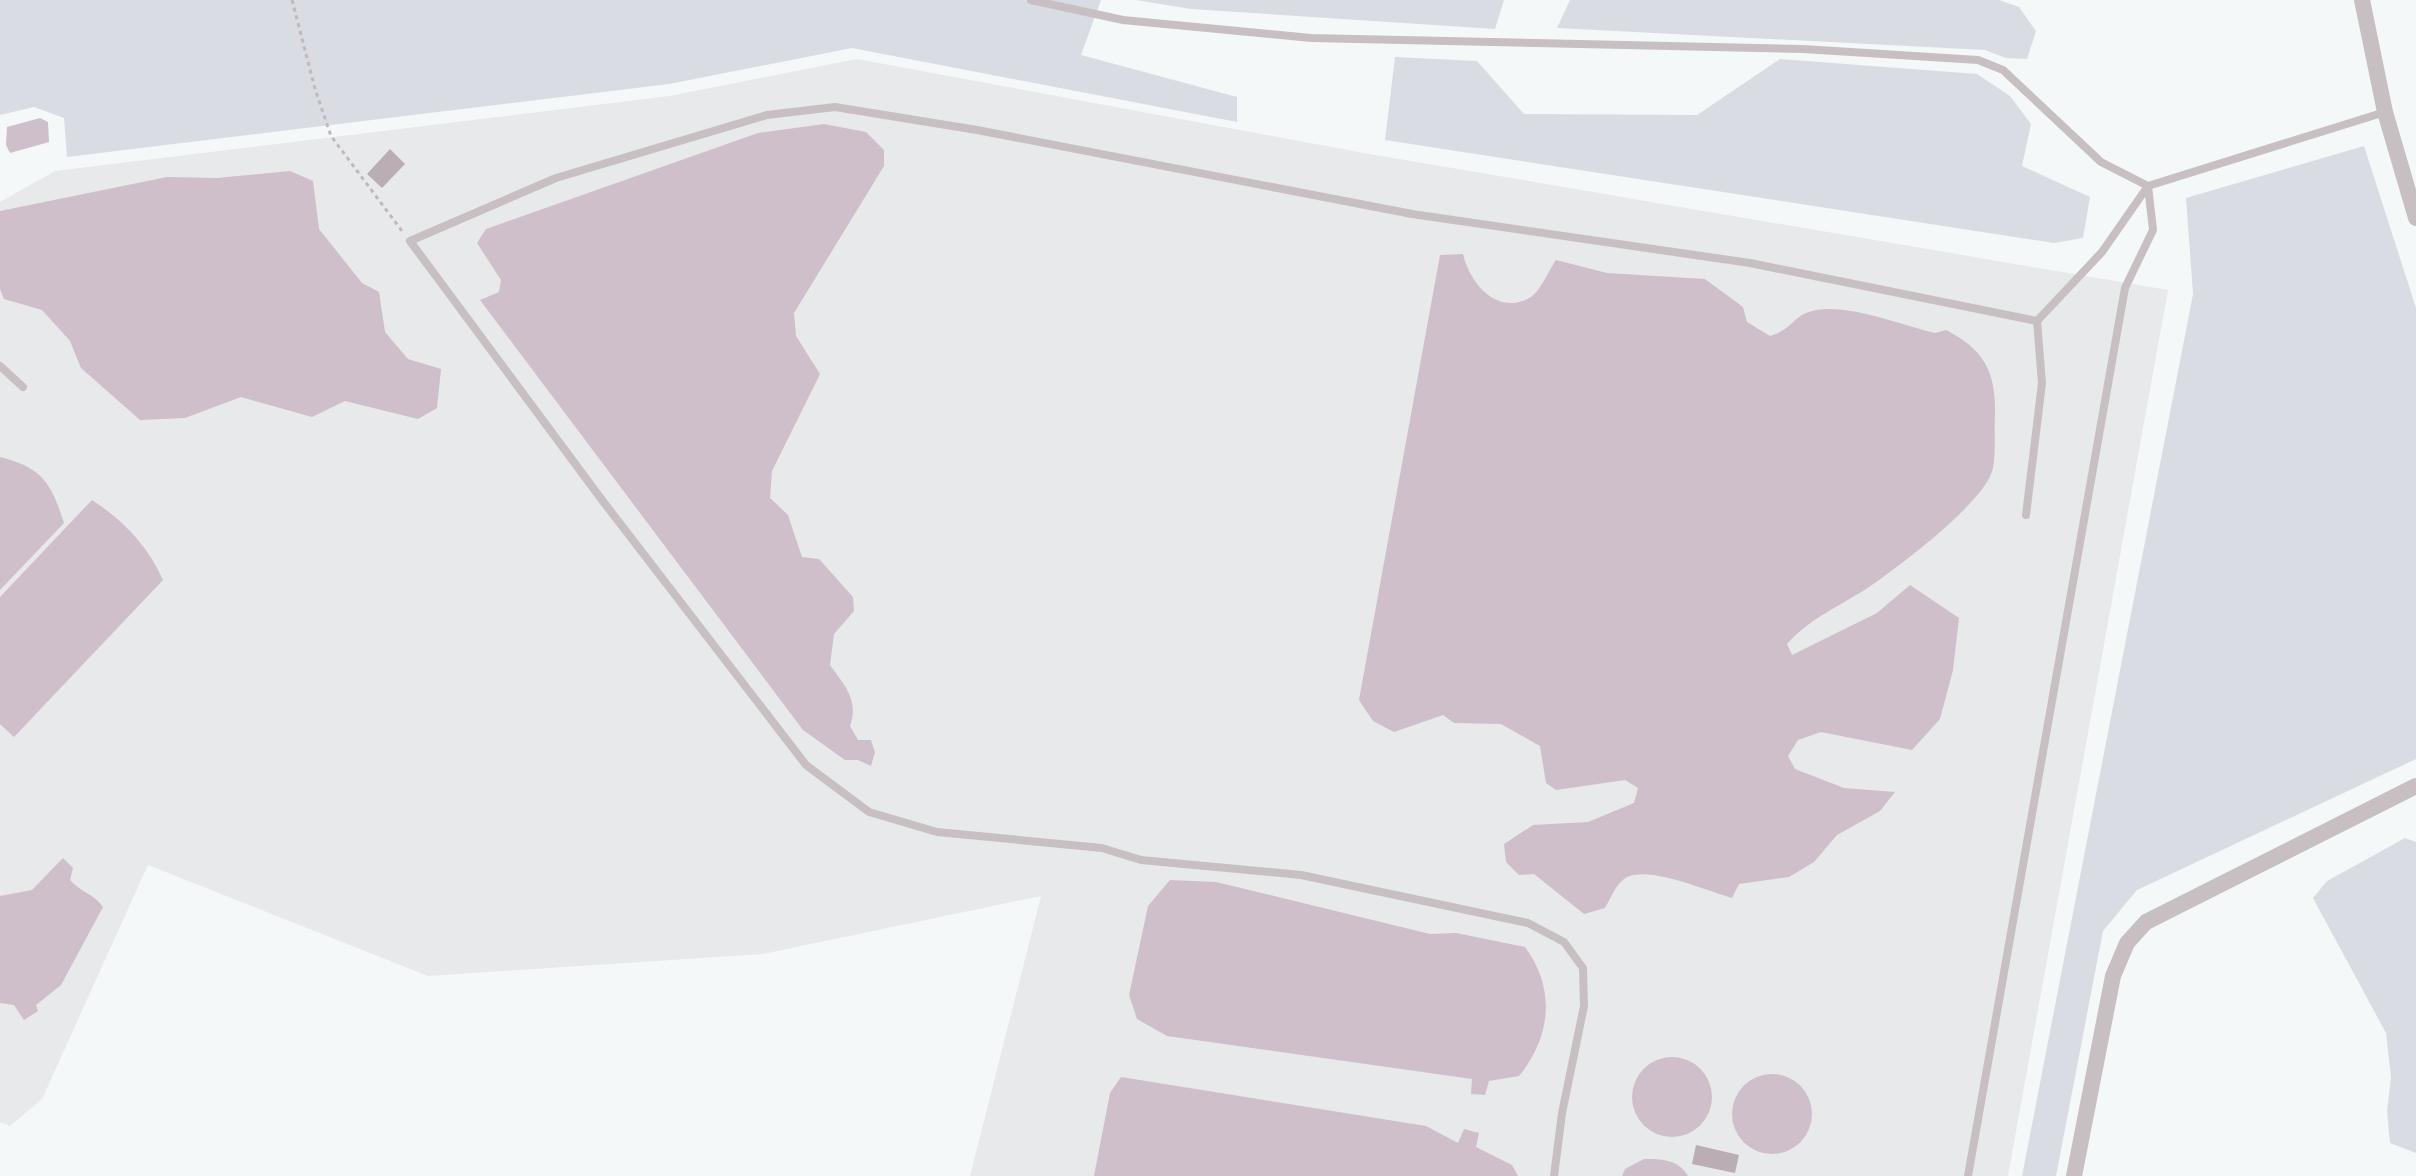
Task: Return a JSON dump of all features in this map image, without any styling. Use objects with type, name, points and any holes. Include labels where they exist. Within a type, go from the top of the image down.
[{"type":"street","points":[[2362,0],[2385,112],[2416,218]]},
{"type":"street","points":[[2074,1176],[2113,976],[2127,943],[2146,922],[2416,786]]},
{"type":"lane","points":[[1031,0],[1123,20],[1311,38],[1803,49],[1978,60],[2003,70],[2101,162],[2148,186]]},
{"type":"lane","points":[[1554,1176],[1562,1113],[1584,1006],[1583,968],[1564,942],[1528,923],[1301,875],[1141,860],[1102,848],[937,832],[869,812],[806,765],[612,513],[410,241],[556,178],[767,115],[835,107],[993,133],[1412,214],[1750,263],[2037,321]]},
{"type":"lane","points":[[2026,515],[2042,383],[2037,321],[2102,252],[2148,186],[2385,112]]},
{"type":"lane","points":[[1968,1176],[2125,288],[2153,230],[2148,186]]},
{"type":"lane","points":[[0,366],[23,387]]},
{"type":"path","points":[[292,0],[315,89],[331,136],[410,241]]},
{"type":"shaded area","points":[[0,0],[1101,0],[1081,55],[1237,97],[1237,122],[852,48],[669,84],[67,157],[64,118],[34,107],[0,115]]},
{"type":"shaded area","points":[[1136,0],[1504,0],[1495,29],[1191,9]]},
{"type":"shaded area","points":[[1570,0],[1999,0],[2019,7],[2036,31],[2027,59],[2006,58],[1985,50],[1557,28]]},
{"type":"shaded area","points":[[1395,57],[1477,61],[1524,114],[1697,115],[1780,59],[1977,74],[2010,96],[2031,124],[2022,166],[2090,197],[2083,238],[2054,243],[1385,140]]},
{"type":"shaded area","points":[[857,59],[1364,153],[2168,290],[2008,1176],[970,1176],[1041,896],[763,954],[428,976],[148,865],[42,1099],[10,1126],[0,1122],[0,202],[55,171],[669,96]]},
{"type":"shaded area","points":[[40,118],[48,122],[49,142],[10,153],[6,145],[7,127]]},
{"type":"shaded area","points":[[824,124],[866,132],[884,150],[884,166],[794,313],[796,336],[820,374],[772,471],[770,498],[788,515],[802,557],[819,559],[853,597],[854,611],[834,634],[830,665],[852,701],[850,726],[858,740],[871,740],[875,752],[871,766],[858,760],[845,760],[803,730],[480,300],[499,292],[501,280],[477,243],[486,229],[758,133]]},
{"type":"shaded area","points":[[2364,146],[2416,308],[2416,759],[2137,890],[2103,931],[2056,1176],[2022,1176],[2193,294],[2186,198]]},
{"type":"shaded area","points":[[290,171],[313,181],[319,229],[362,283],[379,292],[385,332],[408,359],[441,369],[437,408],[418,419],[345,401],[312,417],[241,397],[185,418],[140,420],[81,368],[70,341],[42,310],[4,299],[0,289],[0,211],[167,177],[217,178]]},
{"type":"shaded area","points":[[1463,254],[1479,286],[1487,294],[1507,303],[1519,302],[1535,294],[1556,260],[1607,273],[1705,279],[1743,307],[1747,322],[1770,336],[1806,313],[1835,309],[1852,311],[1935,333],[1946,330],[1969,345],[1985,363],[1995,398],[1994,461],[1987,482],[1958,516],[1918,551],[1866,589],[1814,620],[1787,644],[1792,655],[1877,613],[1910,585],[1959,618],[1953,670],[1940,719],[1912,750],[1821,732],[1798,740],[1788,756],[1795,769],[1844,788],[1895,792],[1880,811],[1837,835],[1814,862],[1789,877],[1739,884],[1732,898],[1664,877],[1637,874],[1620,883],[1605,908],[1584,914],[1534,874],[1519,875],[1506,862],[1504,844],[1533,825],[1588,822],[1634,803],[1638,788],[1625,780],[1556,790],[1546,783],[1540,746],[1501,724],[1454,723],[1443,715],[1394,732],[1373,721],[1359,700],[1440,255]]},
{"type":"shaded area","points":[[0,457],[26,466],[43,479],[55,497],[64,523],[0,590]]},
{"type":"shaded area","points":[[92,500],[134,535],[163,580],[14,737],[0,724],[0,597]]},
{"type":"shaded area","points":[[2405,838],[2416,842],[2416,1153],[2390,1143],[2387,1111],[2391,1077],[2386,1033],[2313,898],[2327,881]]},
{"type":"shaded area","points":[[63,858],[73,868],[70,880],[103,907],[61,985],[36,1005],[38,1011],[24,1020],[14,1005],[0,1003],[0,896],[32,890]]},
{"type":"shaded area","points":[[1170,880],[1216,882],[1430,934],[1456,933],[1525,947],[1542,979],[1545,996],[1546,1013],[1538,1045],[1519,1076],[1489,1081],[1485,1095],[1471,1094],[1472,1079],[1167,1036],[1137,1019],[1129,995],[1148,906]]},
{"type":"shaded area","points":[[1664,1057],[1680,1057],[1694,1064],[1705,1075],[1712,1089],[1709,1112],[1694,1130],[1680,1137],[1664,1137],[1650,1130],[1639,1119],[1632,1105],[1632,1089],[1639,1075],[1650,1064]]},
{"type":"shaded area","points":[[1772,1074],[1787,1077],[1800,1086],[1809,1099],[1812,1114],[1809,1129],[1800,1142],[1787,1151],[1772,1154],[1757,1151],[1744,1142],[1735,1129],[1732,1114],[1735,1099],[1744,1086],[1757,1077]]},
{"type":"shaded area","points":[[1121,1077],[1426,1126],[1458,1143],[1464,1129],[1479,1133],[1476,1147],[1512,1165],[1518,1176],[1094,1176],[1110,1093]]},
{"type":"shaded area","points":[[1644,1159],[1674,1163],[1688,1176],[1622,1176],[1625,1169]]},
{"type":"building","points":[[390,149],[405,164],[382,188],[367,174]]},
{"type":"building","points":[[1696,1145],[1739,1155],[1735,1173],[1692,1164]]}]
